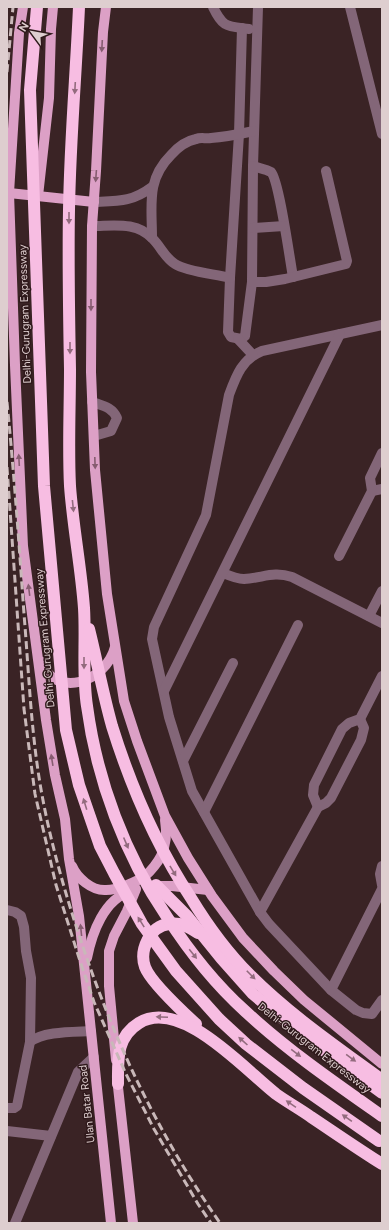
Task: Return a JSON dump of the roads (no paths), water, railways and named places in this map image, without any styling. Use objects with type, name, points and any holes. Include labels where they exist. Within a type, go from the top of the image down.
[{"type":"highway","name":"Delhi-Gurugram Expressway","points":[[37,7],[30,90],[44,486],[66,730],[88,815],[100,846],[127,900],[158,948],[195,994],[246,1044],[271,1064],[381,1142]]},
{"type":"highway","name":"Delhi-Gurugram Expressway","points":[[79,7],[69,209],[70,486],[84,610],[84,679],[86,706],[93,743],[103,781],[128,847],[144,879],[185,944],[225,992],[273,1035],[382,1116]]},
{"type":"highway","points":[[84,610],[112,724],[123,758],[143,811],[172,869],[210,929],[249,974],[380,1088]]},
{"type":"highway","points":[[156,885],[187,916],[253,994],[300,1033],[380,1088]]},
{"type":"highway","points":[[205,938],[185,925],[169,924],[162,926],[154,932],[144,949],[143,960],[150,975],[185,1013],[216,1043],[276,1094],[382,1164]]},
{"type":"highway","points":[[118,1084],[118,1063],[120,1047],[123,1039],[129,1031],[145,1019],[154,1017],[172,1018],[182,1022],[216,1043]]},
{"type":"main road","points":[[23,7],[19,33],[9,193],[23,546],[46,720],[55,775],[65,819],[69,859],[79,916],[86,982]]},
{"type":"main road","points":[[35,224],[49,98],[53,7]]},
{"type":"main road","points":[[106,7],[103,32],[92,226],[91,372],[95,470],[106,586],[124,701],[165,816],[188,858],[208,890],[243,938],[274,971],[304,1000],[382,1064]]},
{"type":"main road","points":[[9,193],[94,202]]},
{"type":"main road","points":[[38,655],[42,666],[54,678],[64,683],[75,683],[87,680],[102,670],[113,656],[115,646]]},
{"type":"main road","points":[[69,859],[75,873],[89,885],[97,889],[106,890],[124,886],[146,875],[161,856],[166,840],[165,816]]},
{"type":"main road","points":[[86,982],[88,952],[91,940],[99,922],[108,908],[117,899],[127,892],[156,885],[208,890]]},
{"type":"main road","points":[[133,1223],[109,986],[109,951],[114,936],[136,890]]},
{"type":"main road","name":"Ulan Batar Road","points":[[86,982],[111,1223]]},
{"type":"street","points":[[213,7],[221,21],[226,25],[257,30]]},
{"type":"street","points":[[238,339],[245,336],[252,282],[253,166],[258,7]]},
{"type":"street","points":[[350,7],[382,134]]},
{"type":"street","points":[[242,28],[239,134],[228,332],[231,337],[238,339],[253,355]]},
{"type":"street","points":[[152,238],[152,187],[156,174],[162,164],[182,144],[198,138],[212,138],[254,131]]},
{"type":"street","points":[[253,166],[268,171],[273,176],[279,196],[293,277]]},
{"type":"street","points":[[252,282],[266,282],[345,265],[346,263],[326,171]]},
{"type":"street","points":[[94,202],[116,202],[134,198],[152,187]]},
{"type":"street","points":[[92,226],[131,226],[152,238],[167,258],[175,264],[188,269],[230,278]]},
{"type":"street","points":[[253,228],[284,226]]},
{"type":"street","points":[[382,325],[262,351],[253,355],[244,364],[234,381],[229,395],[206,516],[152,633],[153,644],[170,717],[192,791],[260,912],[269,924],[331,990],[356,1010],[372,1014],[382,1000]]},
{"type":"street","points":[[164,691],[340,334]]},
{"type":"street","points":[[92,402],[106,407],[114,412],[117,418],[111,431],[94,436]]},
{"type":"street","points":[[339,556],[372,491],[370,478],[382,453]]},
{"type":"street","points":[[372,491],[382,489]]},
{"type":"street","points":[[223,573],[235,578],[243,579],[278,573],[284,574],[382,623]]},
{"type":"street","points":[[369,616],[382,591]]},
{"type":"street","points":[[204,812],[298,625]]},
{"type":"street","points":[[183,761],[233,663]]},
{"type":"street","points":[[318,807],[313,795],[314,785],[344,726],[360,719],[382,676]]},
{"type":"street","points":[[260,912],[318,807],[326,803],[331,798],[361,740],[364,728],[360,719]]},
{"type":"street","points":[[382,866],[380,874],[382,885]]},
{"type":"street","points":[[331,990],[382,889]]},
{"type":"street","points":[[7,910],[15,912],[21,916],[24,927],[26,951],[31,978],[30,1042],[17,1106],[14,1108],[7,1108]]},
{"type":"street","points":[[30,1042],[40,1036],[68,1032],[91,1031]]},
{"type":"street","points":[[15,1223],[78,1072],[94,1057]]},
{"type":"street","points":[[7,1130],[51,1136]]},
{"type":"railway","points":[[7,72],[13,7]]},
{"type":"railway","points":[[7,402],[33,727],[38,772],[54,850],[64,887],[94,979],[124,1052],[140,1087],[177,1156],[220,1223]]},
{"type":"railway","points":[[7,467],[24,709],[35,794],[56,885],[94,1002],[126,1074],[154,1129],[198,1204],[211,1223]]}]
